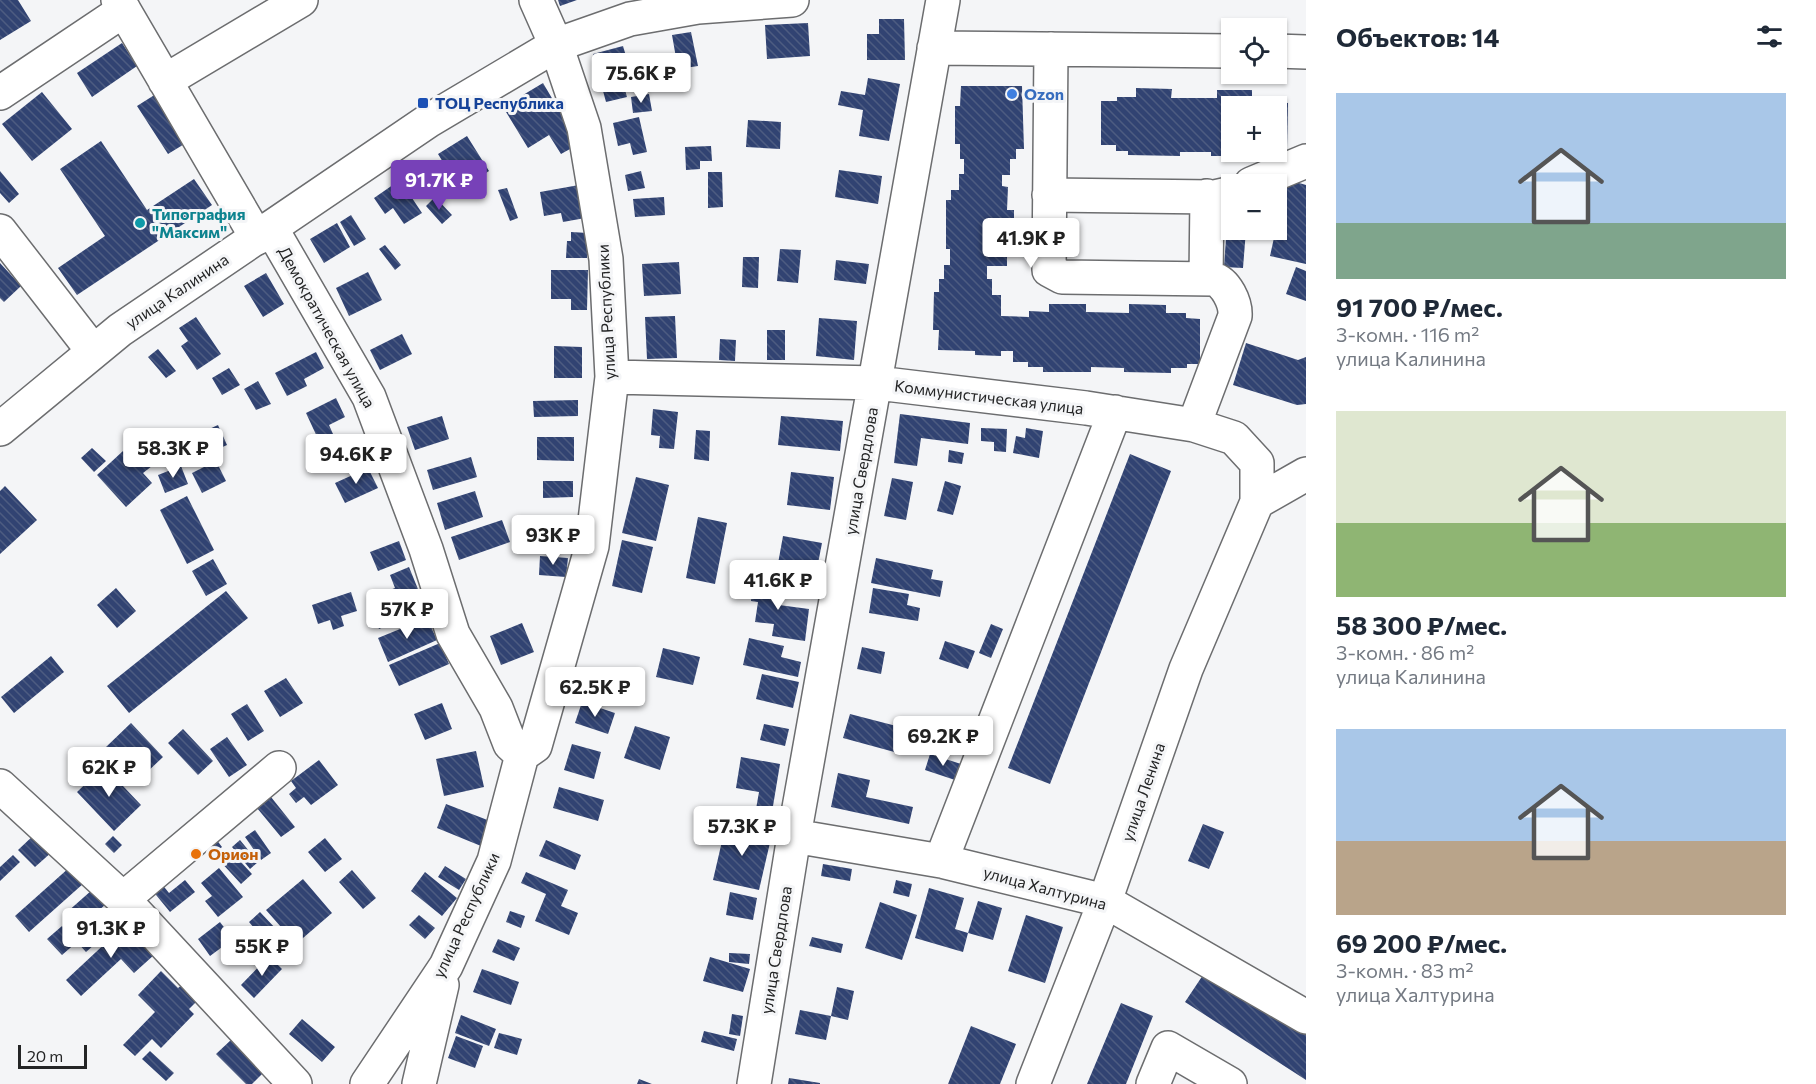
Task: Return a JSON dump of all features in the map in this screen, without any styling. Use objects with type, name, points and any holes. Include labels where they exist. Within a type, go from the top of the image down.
[{"type":"street","points":[[165,81],[301,0]]},
{"type":"street","name":"улица Республики","points":[[367,1084],[446,966],[494,861],[522,755],[536,746],[592,546],[612,377],[606,259],[584,128],[556,45],[536,0]]},
{"type":"street","name":"улица Калинина","points":[[0,429],[120,330],[428,121],[556,45],[630,19],[698,8],[792,0]]},
{"type":"street","name":"улица Свердлова","points":[[754,1084],[794,836],[877,383],[943,0]]},
{"type":"street","points":[[0,93],[121,5]]},
{"type":"street","name":"Демократическая улица","points":[[121,5],[165,81],[369,397],[426,549],[453,634],[496,708],[510,744],[522,755]]},
{"type":"street","points":[[934,48],[1221,51]]},
{"type":"street","points":[[1051,49],[1049,270],[1054,275],[1206,279],[1221,282],[1233,302],[1235,312],[1194,425]]},
{"type":"street","points":[[1287,51],[1306,52]]},
{"type":"street","points":[[1275,174],[1306,161]]},
{"type":"street","points":[[1049,195],[1219,195],[1206,279]]},
{"type":"street","points":[[0,231],[93,351]]},
{"type":"street","name":"Коммунистическая улица","points":[[612,377],[877,383],[1115,412],[1194,425],[1234,438],[1257,463],[1257,502]]},
{"type":"street","points":[[941,861],[1115,412]]},
{"type":"street","points":[[1257,502],[1306,474]]},
{"type":"street","name":"улица Ленина","points":[[1033,1084],[1106,901],[1186,669],[1257,502]]},
{"type":"street","points":[[123,900],[279,768]]},
{"type":"street","points":[[0,786],[123,900],[295,1084]]},
{"type":"street","name":"улица Халтурина","points":[[794,836],[941,861],[1106,901],[1306,1017]]},
{"type":"street","points":[[419,1084],[446,966]]},
{"type":"street","points":[[1153,1084],[1168,1048],[1230,1084]]},
{"type":"building","points":[[0,0],[18,0],[31,21],[0,40]]},
{"type":"building","points":[[558,0],[577,0],[560,6]]},
{"type":"building","points":[[879,19],[904,19],[905,60],[867,60],[867,34],[879,34]]},
{"type":"building","points":[[808,23],[810,56],[767,59],[765,25]]},
{"type":"building","points":[[691,32],[698,66],[678,69],[672,35]]},
{"type":"building","points":[[122,43],[137,66],[92,97],[77,73]]},
{"type":"building","points":[[623,46],[629,66],[619,69],[627,97],[606,102],[593,54]]},
{"type":"building","points":[[868,78],[900,84],[889,141],[859,136],[863,110],[838,105],[841,91],[865,95]]},
{"type":"building","points":[[543,83],[579,144],[561,154],[549,135],[528,148],[503,107]]},
{"type":"building","points":[[961,86],[1022,86],[1024,149],[1016,149],[1016,159],[1010,159],[1010,175],[1002,175],[1002,186],[1008,187],[1007,210],[1014,210],[1014,247],[1007,247],[1007,266],[987,266],[987,279],[992,279],[992,295],[1001,295],[1001,316],[1029,317],[1029,311],[1049,312],[1049,304],[1086,304],[1086,312],[1129,313],[1129,304],[1166,305],[1166,313],[1186,313],[1186,318],[1200,319],[1200,364],[1187,364],[1187,368],[1171,368],[1171,373],[1124,372],[1124,368],[1091,367],[1091,372],[1043,372],[1043,367],[1028,367],[1028,362],[1013,362],[1013,351],[1001,351],[1001,356],[975,355],[975,351],[938,350],[939,330],[933,330],[934,292],[939,292],[939,279],[944,279],[944,265],[950,265],[950,249],[946,249],[946,200],[951,200],[951,190],[959,190],[959,174],[964,174],[964,159],[960,159],[960,144],[955,144],[955,106],[960,106]]},
{"type":"building","points":[[1136,88],[1172,89],[1171,98],[1217,98],[1217,90],[1252,90],[1252,96],[1221,96],[1221,156],[1211,156],[1211,152],[1180,152],[1180,156],[1128,155],[1128,151],[1116,151],[1116,145],[1101,145],[1101,101],[1117,101],[1117,97],[1136,97]]},
{"type":"building","points":[[42,92],[72,129],[32,161],[2,124]]},
{"type":"building","points":[[156,94],[186,143],[168,154],[137,106]]},
{"type":"building","points":[[649,94],[652,111],[633,113],[631,97]]},
{"type":"building","points":[[639,117],[647,152],[633,155],[630,143],[618,146],[613,123]]},
{"type":"building","points":[[748,120],[781,122],[780,149],[746,147]]},
{"type":"building","points":[[467,136],[489,171],[460,190],[438,154]]},
{"type":"building","name":"Типография \"Максим\"","points":[[101,141],[147,210],[194,179],[212,205],[77,295],[58,268],[105,236],[60,169]]},
{"type":"building","points":[[711,146],[712,161],[700,161],[700,169],[686,170],[685,147]]},
{"type":"building","points":[[839,170],[882,176],[878,204],[835,197]]},
{"type":"building","points":[[0,171],[19,194],[9,203],[0,193]]},
{"type":"building","points":[[641,171],[645,188],[628,191],[625,175]]},
{"type":"building","points":[[708,172],[722,172],[723,207],[708,208]]},
{"type":"building","points":[[1287,179],[1306,185],[1306,264],[1270,256],[1274,240],[1287,240]]},
{"type":"building","points":[[400,180],[422,213],[404,224],[393,208],[385,214],[374,198]]},
{"type":"building","points":[[579,185],[585,218],[563,222],[561,213],[544,216],[540,192]]},
{"type":"building","points":[[507,188],[518,218],[510,221],[498,190]]},
{"type":"building","points":[[435,197],[452,215],[442,224],[426,206]]},
{"type":"building","points":[[664,197],[665,215],[635,217],[633,199]]},
{"type":"building","points":[[351,215],[366,239],[354,246],[340,222]]},
{"type":"building","points":[[337,223],[350,247],[324,263],[310,239]]},
{"type":"building","points":[[571,232],[588,233],[587,258],[566,258],[567,241],[571,241]]},
{"type":"building","points":[[1226,240],[1245,240],[1243,268],[1224,267]]},
{"type":"building","points":[[385,245],[401,265],[395,270],[379,249]]},
{"type":"building","points":[[780,249],[801,250],[798,283],[777,281]]},
{"type":"building","points":[[743,257],[759,257],[758,288],[742,287]]},
{"type":"building","points":[[836,260],[869,264],[866,284],[834,280]]},
{"type":"building","points":[[679,262],[681,294],[644,296],[642,264]]},
{"type":"building","points":[[0,263],[21,286],[4,302],[0,298]]},
{"type":"building","points":[[1296,267],[1306,271],[1306,301],[1286,294]]},
{"type":"building","points":[[551,270],[588,270],[587,310],[571,310],[571,299],[551,299]]},
{"type":"building","points":[[368,272],[382,300],[349,316],[336,288]]},
{"type":"building","points":[[266,273],[284,304],[263,317],[244,286]]},
{"type":"building","points":[[675,316],[677,358],[647,359],[645,317]]},
{"type":"building","points":[[196,317],[221,354],[197,370],[181,346],[188,341],[179,328]]},
{"type":"building","points":[[819,318],[857,321],[854,360],[816,356]]},
{"type":"building","points":[[767,330],[785,330],[785,360],[767,360]]},
{"type":"building","points":[[402,334],[412,354],[380,370],[370,350]]},
{"type":"building","points":[[720,339],[736,340],[735,361],[719,360]]},
{"type":"building","points":[[1246,343],[1298,360],[1306,357],[1306,404],[1297,405],[1233,385]]},
{"type":"building","points":[[554,346],[582,347],[582,378],[554,378]]},
{"type":"building","points":[[158,349],[176,371],[166,378],[148,357]]},
{"type":"building","points":[[316,352],[324,368],[304,379],[307,386],[287,396],[275,373]]},
{"type":"building","points":[[229,368],[240,385],[222,395],[212,378]]},
{"type":"building","points":[[258,381],[271,404],[256,410],[244,389]]},
{"type":"building","points":[[336,398],[345,417],[329,425],[333,434],[319,441],[306,413]]},
{"type":"building","points":[[578,400],[578,416],[534,417],[533,401]]},
{"type":"building","points":[[653,409],[678,412],[674,449],[659,448],[660,436],[651,435]]},
{"type":"building","points":[[900,414],[970,423],[968,444],[921,438],[917,466],[894,463]]},
{"type":"building","points":[[442,416],[449,439],[415,450],[407,427]]},
{"type":"building","points":[[781,416],[843,421],[840,451],[778,445]]},
{"type":"building","points":[[218,425],[227,445],[194,460],[185,440]]},
{"type":"building","points":[[981,428],[1007,429],[1006,452],[994,451],[994,442],[981,441]]},
{"type":"building","points":[[1026,428],[1043,431],[1039,458],[1013,453],[1016,436],[1025,438]]},
{"type":"building","points":[[696,430],[710,431],[709,461],[694,459]]},
{"type":"building","points":[[354,436],[360,449],[332,463],[326,450]]},
{"type":"building","points":[[537,437],[574,437],[574,461],[537,460]]},
{"type":"building","points":[[92,448],[106,461],[94,472],[81,458]]},
{"type":"building","points":[[137,449],[152,466],[143,473],[152,483],[126,507],[97,475],[123,451],[128,457]]},
{"type":"building","points":[[949,450],[964,453],[962,464],[948,462]]},
{"type":"building","points":[[1130,454],[1171,471],[1050,784],[1008,768]]},
{"type":"building","points":[[471,457],[477,477],[433,490],[427,470]]},
{"type":"building","points":[[216,461],[226,481],[202,493],[192,473]]},
{"type":"building","points":[[181,466],[188,484],[165,493],[158,475]]},
{"type":"building","points":[[368,468],[378,488],[345,503],[335,483]]},
{"type":"building","points":[[791,472],[834,477],[830,510],[787,505]]},
{"type":"building","points":[[636,477],[669,485],[656,541],[622,533]]},
{"type":"building","points":[[892,478],[913,482],[906,520],[884,516]]},
{"type":"building","points":[[543,481],[573,481],[573,497],[543,498]]},
{"type":"building","points":[[945,481],[961,486],[953,515],[937,511]]},
{"type":"building","points":[[5,486],[37,520],[0,554],[0,491]]},
{"type":"building","points":[[475,491],[483,517],[445,530],[437,503]]},
{"type":"building","points":[[187,496],[214,550],[187,564],[160,510]]},
{"type":"building","points":[[698,517],[727,523],[715,584],[686,578]]},
{"type":"building","points":[[502,520],[510,542],[459,560],[451,537]]},
{"type":"building","points":[[519,527],[573,533],[572,549],[518,544]]},
{"type":"building","points":[[783,536],[822,543],[812,594],[787,589],[791,571],[777,569]]},
{"type":"building","points":[[622,540],[653,547],[642,593],[612,586]]},
{"type":"building","points":[[399,541],[406,560],[378,571],[370,552]]},
{"type":"building","points":[[540,556],[568,558],[566,577],[539,575]]},
{"type":"building","points":[[876,558],[933,570],[931,579],[943,581],[940,597],[871,583]]},
{"type":"building","points":[[213,559],[227,584],[206,596],[192,571]]},
{"type":"building","points":[[409,567],[426,609],[379,629],[367,599],[395,588],[390,575]]},
{"type":"building","points":[[754,577],[783,581],[779,605],[809,609],[805,641],[772,636],[774,624],[755,622],[758,602],[751,601]]},
{"type":"building","points":[[116,588],[136,611],[117,628],[97,605]]},
{"type":"building","points":[[873,588],[909,594],[907,605],[920,608],[918,621],[869,613]]},
{"type":"building","points":[[226,591],[248,618],[129,713],[107,686]]},
{"type":"building","points":[[351,592],[357,611],[341,616],[344,626],[333,630],[330,620],[318,624],[312,605]]},
{"type":"building","points":[[427,618],[437,640],[388,662],[378,638]]},
{"type":"building","points":[[522,623],[534,652],[501,665],[490,636]]},
{"type":"building","points":[[991,624],[1003,629],[991,658],[979,653]]},
{"type":"building","points":[[749,638],[784,646],[781,657],[801,662],[798,677],[743,665]]},
{"type":"building","points":[[945,641],[975,651],[968,669],[939,659]]},
{"type":"building","points":[[440,643],[449,664],[399,686],[389,665]]},
{"type":"building","points":[[862,647],[885,652],[881,674],[857,669]]},
{"type":"building","points":[[663,648],[700,657],[693,685],[656,677]]},
{"type":"building","points":[[51,656],[64,672],[14,713],[1,697]]},
{"type":"building","points":[[592,667],[639,680],[633,701],[586,688]]},
{"type":"building","points":[[762,674],[799,682],[793,708],[756,699]]},
{"type":"building","points":[[286,678],[303,703],[280,717],[264,691]]},
{"type":"building","points":[[582,702],[615,713],[608,734],[575,723]]},
{"type":"building","points":[[442,703],[452,729],[425,740],[414,714]]},
{"type":"building","points":[[247,704],[264,731],[248,741],[231,714]]},
{"type":"building","points":[[850,714],[904,728],[898,753],[843,738]]},
{"type":"building","points":[[131,723],[163,757],[146,773],[124,750],[116,758],[106,747]]},
{"type":"building","points":[[764,724],[789,729],[785,746],[760,740]]},
{"type":"building","points":[[635,726],[670,737],[660,770],[624,758]]},
{"type":"building","points":[[183,729],[213,761],[198,775],[168,743]]},
{"type":"building","points":[[227,737],[247,765],[229,777],[210,749]]},
{"type":"building","points":[[572,744],[601,752],[594,779],[564,770]]},
{"type":"building","points":[[476,751],[484,787],[444,796],[436,759]]},
{"type":"building","points":[[930,754],[961,764],[955,780],[925,770]]},
{"type":"building","points":[[741,757],[780,764],[772,812],[756,809],[759,792],[736,788]]},
{"type":"building","points":[[319,760],[338,785],[311,805],[304,797],[296,803],[289,794],[296,788],[291,781]]},
{"type":"building","points":[[104,766],[141,805],[114,831],[77,792]]},
{"type":"building","points":[[838,773],[870,780],[866,797],[913,807],[909,824],[831,807]]},
{"type":"building","points":[[559,787],[604,800],[598,821],[553,808]]},
{"type":"building","points":[[271,797],[295,827],[281,837],[257,808]]},
{"type":"building","points":[[446,804],[490,821],[481,846],[437,828]]},
{"type":"building","points":[[726,824],[772,834],[759,890],[713,880]]},
{"type":"building","points":[[1203,824],[1224,832],[1209,869],[1188,861]]},
{"type":"building","points":[[255,830],[271,853],[261,860],[245,837]]},
{"type":"building","points":[[36,833],[53,851],[35,867],[18,850]]},
{"type":"building","points":[[113,836],[122,845],[114,853],[105,844]]},
{"type":"building","points":[[325,838],[342,859],[325,872],[308,852]]},
{"type":"building","points":[[216,839],[222,847],[211,856],[204,849]]},
{"type":"building","points":[[240,840],[258,862],[250,869],[232,847]]},
{"type":"building","points":[[546,840],[581,855],[575,870],[539,856]]},
{"type":"building","points":[[230,850],[252,874],[241,884],[219,860]]},
{"type":"building","points":[[13,855],[20,862],[0,881],[0,867]]},
{"type":"building","points":[[823,864],[852,869],[850,881],[821,876]]},
{"type":"building","points":[[445,866],[466,879],[459,890],[438,877]]},
{"type":"building","points":[[70,867],[84,883],[29,932],[15,916]]},
{"type":"building","points":[[219,868],[243,897],[218,917],[205,901],[212,896],[201,883]]},
{"type":"building","points":[[352,870],[376,898],[363,909],[339,882]]},
{"type":"building","points":[[425,872],[457,898],[442,916],[411,891]]},
{"type":"building","points":[[526,872],[568,890],[561,906],[578,913],[569,935],[535,921],[546,894],[521,883]]},
{"type":"building","points":[[303,879],[332,913],[296,944],[266,910]]},
{"type":"building","points":[[185,880],[195,892],[170,912],[152,890],[161,883],[169,893]]},
{"type":"building","points":[[896,880],[912,884],[909,897],[893,893]]},
{"type":"building","points":[[929,888],[964,898],[955,929],[968,933],[963,952],[915,938]]},
{"type":"building","points":[[92,890],[105,905],[78,928],[66,913]]},
{"type":"building","points":[[730,892],[757,898],[753,920],[726,915]]},
{"type":"building","points":[[978,901],[1002,908],[993,940],[968,933]]},
{"type":"building","points":[[880,902],[917,915],[902,960],[865,948]]},
{"type":"building","points":[[510,911],[525,916],[521,928],[506,922]]},
{"type":"building","points":[[260,912],[277,930],[265,941],[249,922]]},
{"type":"building","points":[[419,915],[435,928],[425,939],[409,925]]},
{"type":"building","points":[[1026,915],[1063,927],[1045,983],[1008,971]]},
{"type":"building","points":[[220,922],[233,939],[210,956],[198,939]]},
{"type":"building","points":[[126,924],[154,955],[134,973],[121,959],[81,996],[66,980]]},
{"type":"building","points":[[95,925],[104,936],[86,952],[77,942]]},
{"type":"building","points":[[62,926],[77,942],[62,955],[47,939]]},
{"type":"building","points":[[812,937],[843,944],[841,953],[809,946]]},
{"type":"building","points":[[498,939],[520,948],[514,961],[492,952]]},
{"type":"building","points":[[729,953],[750,954],[749,964],[729,962]]},
{"type":"building","points":[[269,956],[282,969],[254,998],[241,985]]},
{"type":"building","points":[[710,957],[750,969],[743,992],[703,981]]},
{"type":"building","points":[[482,969],[519,982],[511,1005],[473,992]]},
{"type":"building","points":[[1207,969],[1306,1033],[1306,1080],[1185,1002]]},
{"type":"building","points":[[161,971],[178,988],[182,985],[198,1000],[189,1009],[194,1014],[161,1048],[152,1039],[135,1056],[123,1045],[155,1012],[138,995]]},
{"type":"building","points":[[837,987],[854,991],[848,1020],[831,1016]]},
{"type":"building","points":[[1121,1003],[1153,1016],[1126,1084],[1087,1084]]},
{"type":"building","points":[[800,1010],[831,1016],[826,1040],[795,1034]]},
{"type":"building","points":[[732,1014],[743,1016],[740,1036],[729,1034]]},
{"type":"building","points":[[461,1015],[496,1029],[489,1046],[455,1033]]},
{"type":"building","points":[[302,1019],[335,1047],[322,1062],[289,1034]]},
{"type":"building","points":[[971,1026],[1016,1044],[1000,1084],[948,1084]]},
{"type":"building","points":[[704,1031],[737,1039],[734,1051],[701,1042]]},
{"type":"building","points":[[499,1033],[522,1039],[517,1055],[494,1048]]},
{"type":"building","points":[[456,1036],[483,1046],[475,1068],[448,1058]]},
{"type":"building","points":[[232,1039],[264,1072],[252,1084],[246,1084],[216,1054]]},
{"type":"building","points":[[150,1051],[174,1073],[166,1081],[142,1059]]},
{"type":"building","points":[[789,1078],[820,1083],[820,1084],[788,1084]]},
{"type":"building","points":[[639,1079],[652,1084],[637,1084]]},
{"type":"place","name":"Ozon","points":[[1012,94]]},
{"type":"place","name":"ТОЦ Республика","points":[[423,103]]},
{"type":"place","name":"Типография \"Максим\"","points":[[140,223]]},
{"type":"place","name":"Орион","points":[[196,854]]}]
